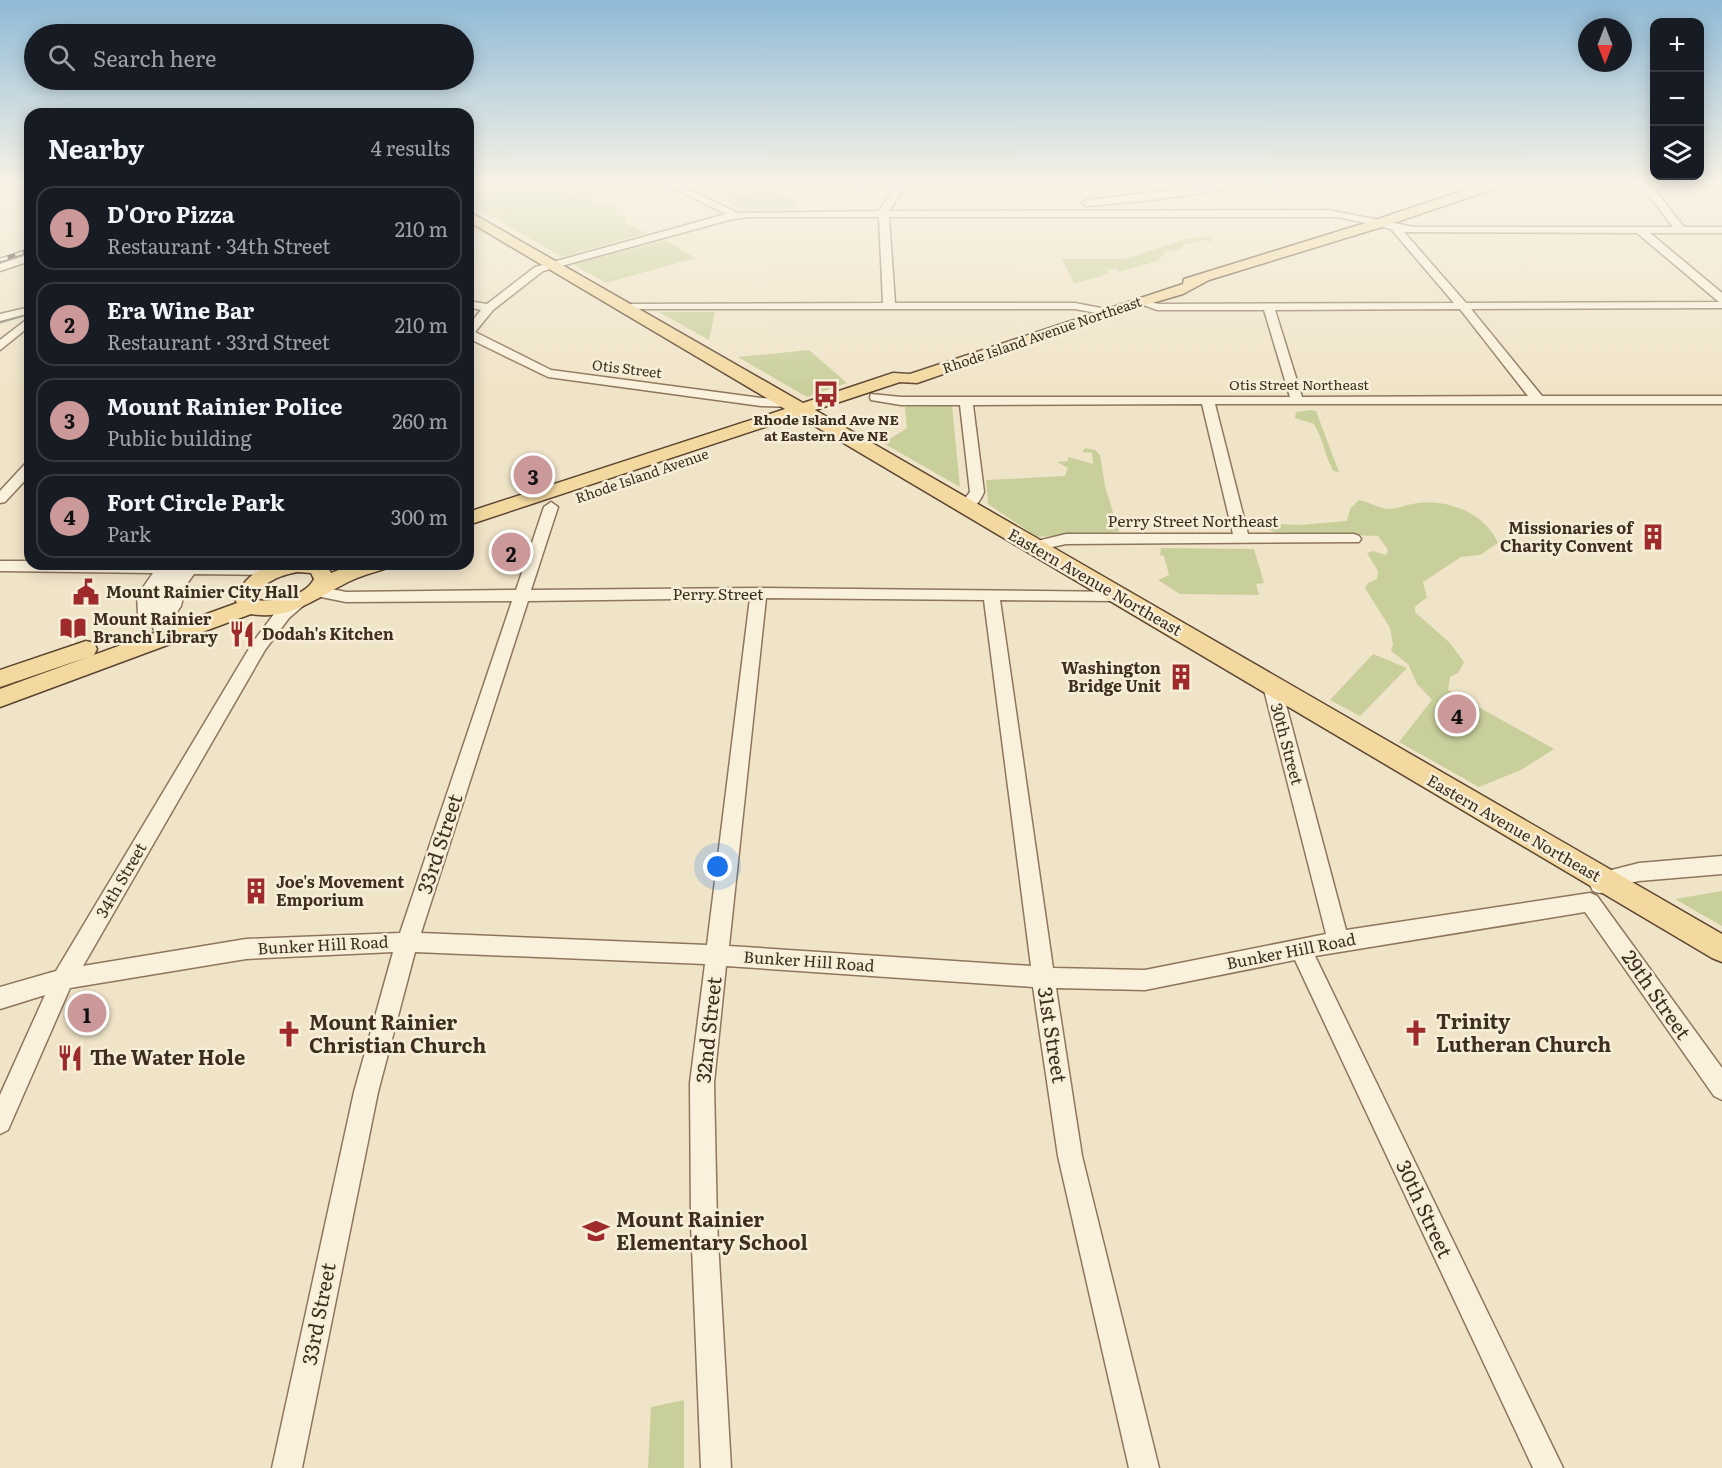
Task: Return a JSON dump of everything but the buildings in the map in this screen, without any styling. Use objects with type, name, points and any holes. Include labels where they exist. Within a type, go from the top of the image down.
[{"type":"main road","name":"Eastern Avenue Northeast","points":[[534,254],[1272,686],[1597,891],[1722,949]]},
{"type":"main road","name":"Rhode Island Avenue Northeast","points":[[802,410],[899,377],[911,379],[1173,291],[1190,289],[1203,279],[1280,254]]},
{"type":"main road","name":"Rhode Island Avenue Northeast","points":[[802,410],[876,397],[909,384],[911,379]]},
{"type":"main road","name":"Rhode Island Avenue","points":[[474,532],[551,507],[802,410]]},
{"type":"main road","name":"Rhode Island Avenue","points":[[474,517],[802,410]]},
{"type":"main road","points":[[0,679],[161,630],[252,598],[283,570]]},
{"type":"main road","points":[[314,592],[324,579],[321,570]]},
{"type":"main road","points":[[252,598],[280,606],[359,570]]},
{"type":"main road","points":[[0,698],[161,630]]},
{"type":"street","points":[[474,326],[489,308],[539,269],[596,254]]},
{"type":"street","points":[[886,254],[889,305]]},
{"type":"street","points":[[1419,254],[1538,400]]},
{"type":"street","points":[[1668,254],[1722,299]]},
{"type":"street","points":[[0,268],[24,259]]},
{"type":"street","points":[[1173,291],[1191,300],[1231,305]]},
{"type":"street","points":[[1139,302],[1157,307],[1722,305]]},
{"type":"street","points":[[474,305],[489,308]]},
{"type":"street","points":[[1268,305],[1297,400]]},
{"type":"street","points":[[626,307],[1075,306],[1107,312]]},
{"type":"street","points":[[0,318],[24,312]]},
{"type":"street","points":[[0,346],[24,325]]},
{"type":"street","name":"Otis Street","points":[[474,336],[548,373],[761,402],[802,410]]},
{"type":"street","name":"Otis Street Northeast","points":[[876,397],[901,401],[1722,400]]},
{"type":"street","points":[[1207,400],[1242,539]]},
{"type":"street","points":[[966,401],[976,492],[975,497],[966,506]]},
{"type":"street","points":[[0,499],[24,473]]},
{"type":"street","name":"33rd Street","points":[[287,1468],[366,1092],[407,942],[551,507]]},
{"type":"street","name":"Perry Street Northeast","points":[[1034,546],[1066,538],[1354,539]]},
{"type":"street","points":[[0,566],[24,566]]},
{"type":"street","points":[[161,630],[158,596],[163,584],[175,570]]},
{"type":"street","points":[[225,570],[236,573],[252,598]]},
{"type":"street","name":"Perry Street","points":[[314,592],[346,597],[759,594],[1119,597]]},
{"type":"street","name":"34th Street","points":[[0,1122],[63,978],[259,646],[283,614],[314,592]]},
{"type":"street","name":"32nd Street","points":[[716,1468],[704,1223],[702,1083],[759,594]]},
{"type":"street","name":"31st Street","points":[[991,596],[1070,1156],[1144,1468]]},
{"type":"street","name":"34th Street","points":[[252,598],[263,629],[259,646]]},
{"type":"street","name":"30th Street","points":[[1272,686],[1338,941]]},
{"type":"street","name":"Bunker Hill Road","points":[[0,998],[63,978],[246,949],[407,942],[716,955],[1043,977],[1144,980],[1597,891],[1639,872],[1722,865]]},
{"type":"street","name":"29th Street","points":[[1597,891],[1722,1088]]},
{"type":"street","name":"30th Street","points":[[1301,950],[1548,1468]]},
{"type":"green space","points":[[556,254],[574,254],[562,257]]},
{"type":"green space","points":[[614,254],[688,254],[695,258],[606,283],[573,264]]},
{"type":"green space","points":[[1141,254],[1164,254],[1158,261],[1119,272],[1116,269],[1107,269],[1108,273],[1099,277],[1074,283],[1062,259],[1124,259]]},
{"type":"green space","points":[[659,312],[715,312],[709,340]]},
{"type":"green space","points":[[809,350],[847,383],[807,397],[738,357]]},
{"type":"green space","points":[[952,406],[960,487],[883,443],[907,428],[905,407]]},
{"type":"green space","points":[[1316,411],[1339,472],[1333,471],[1314,424],[1295,418],[1296,412]]},
{"type":"green space","points":[[1085,448],[1095,450],[1100,455],[1105,486],[1119,532],[1037,537],[988,504],[986,480],[1065,476],[1068,468],[1057,462],[1068,461],[1068,457],[1093,464],[1092,453],[1082,452]]},
{"type":"green space","points":[[1359,500],[1390,509],[1425,503],[1450,505],[1473,515],[1492,532],[1498,543],[1480,555],[1461,557],[1423,582],[1427,598],[1415,607],[1415,612],[1450,643],[1464,662],[1458,673],[1450,677],[1448,690],[1554,749],[1521,770],[1479,787],[1399,742],[1432,700],[1417,684],[1408,664],[1391,651],[1393,644],[1390,628],[1365,588],[1368,583],[1377,579],[1378,571],[1367,553],[1373,551],[1386,555],[1388,550],[1378,536],[1275,532],[1258,526],[1258,523],[1300,525],[1347,521],[1350,509]]},
{"type":"green space","points":[[1161,548],[1254,549],[1264,583],[1256,584],[1259,595],[1180,594],[1158,580],[1169,575],[1164,556],[1160,555]]},
{"type":"green space","points":[[1373,654],[1407,668],[1360,716],[1330,700]]},
{"type":"green space","points":[[1722,891],[1722,926],[1675,899]]},
{"type":"green space","points":[[684,1400],[684,1468],[648,1468],[651,1407]]},
{"type":"waterway","points":[[0,322],[24,315]]},
{"type":"railway","points":[[0,260],[19,254]]},
{"type":"place","name":"Rhode Island Ave NE at Eastern Ave NE","points":[[826,394]]},
{"type":"place","name":"Mount Rainier Police","points":[[533,475]]},
{"type":"place","name":"Missionaries of Charity Convent","points":[[1653,537]]},
{"type":"place","name":"Era Wine Bar","points":[[511,552]]},
{"type":"place","name":"Mount Rainier City Hall","points":[[86,592]]},
{"type":"place","name":"Mount Rainier Branch Library","points":[[73,628]]},
{"type":"place","name":"Dodah's Kitchen","points":[[242,634]]},
{"type":"place","name":"Washington Bridge Unit","points":[[1181,677]]},
{"type":"place","name":"Fort Circle Park","points":[[1457,714]]},
{"type":"place","name":"Joe's Movement Emporium","points":[[256,891]]},
{"type":"place","name":"D'Oro Pizza","points":[[87,1013]]},
{"type":"place","name":"Trinity Lutheran Church","points":[[1416,1033]]},
{"type":"place","name":"Mount Rainier Christian Church","points":[[289,1034]]},
{"type":"place","name":"The Water Hole","points":[[70,1058]]},
{"type":"place","name":"Mount Rainier Elementary School","points":[[596,1231]]}]
